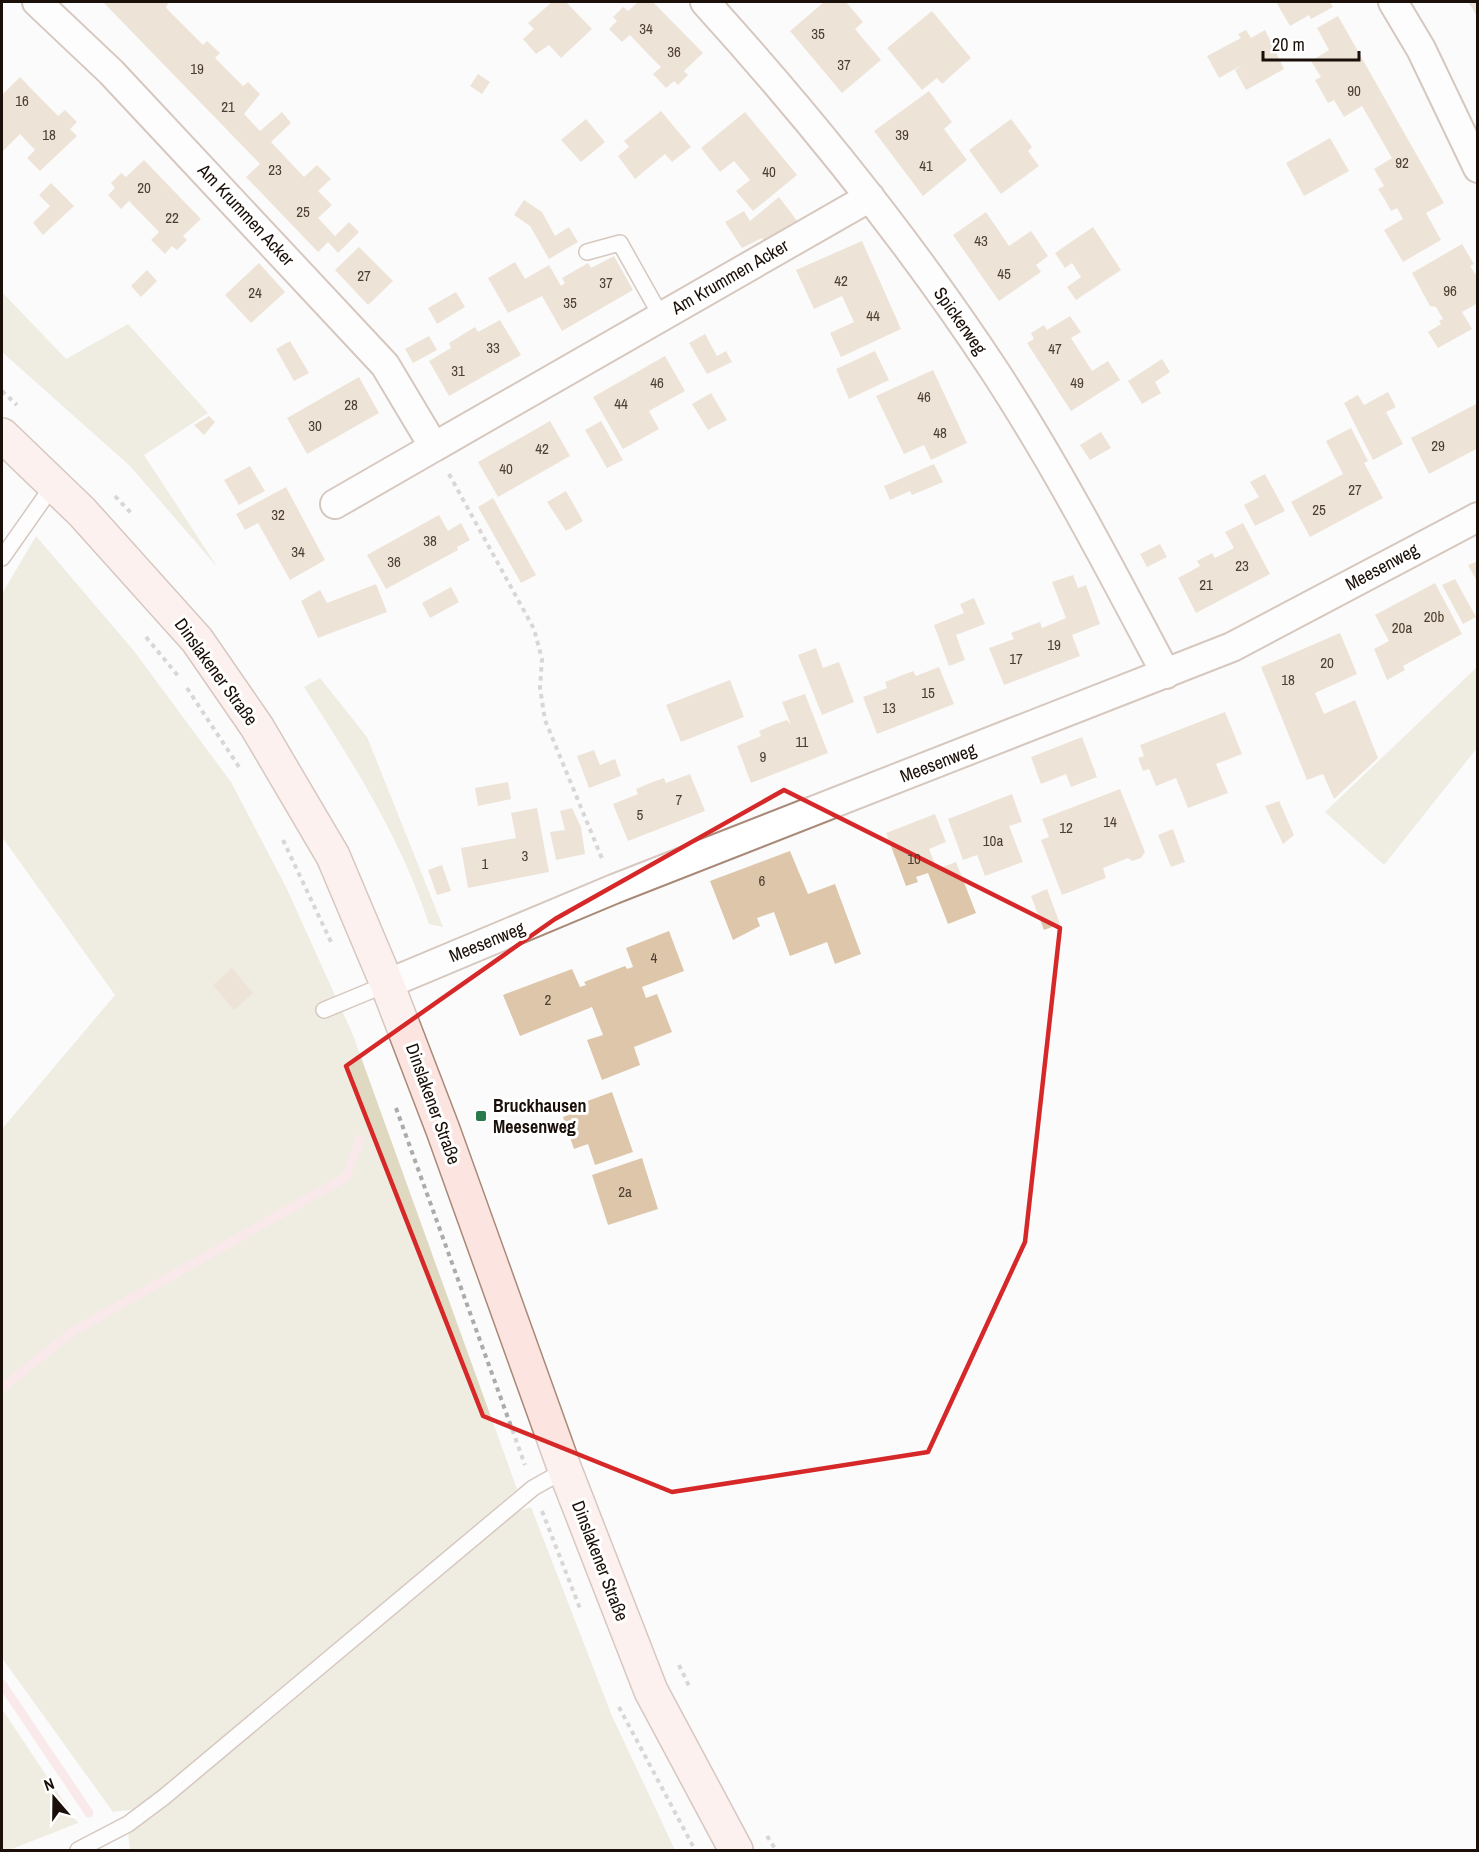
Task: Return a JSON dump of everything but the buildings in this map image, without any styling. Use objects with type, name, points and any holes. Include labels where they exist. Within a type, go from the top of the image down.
[{"type":"main road","name":"Dinslakener Straße","points":[[2,435],[54,484],[197,640],[257,727],[333,856],[387,984],[443,1130],[565,1470],[651,1692],[736,1851]]},
{"type":"street","name":"Am Krummen Acker","points":[[38,2],[111,72],[384,365],[434,447]]},
{"type":"street","name":"Spickerweg","points":[[705,2],[767,70],[870,197],[996,374],[1070,492],[1166,674]]},
{"type":"street","points":[[1393,2],[1421,49],[1478,168]]},
{"type":"street","name":"Am Krummen Acker","points":[[335,504],[870,197]]},
{"type":"street","name":"Meesenweg","points":[[387,984],[614,889],[1232,647],[1478,517]]},
{"type":"lane","points":[[587,252],[620,243],[661,316]]},
{"type":"lane","points":[[2,558],[54,484]]},
{"type":"lane","points":[[324,1010],[387,984]]},
{"type":"lane","points":[[78,1851],[128,1824],[164,1797],[533,1488],[565,1470]]},
{"type":"path","points":[[434,447],[534,629],[542,659],[540,688],[545,720],[614,889]]},
{"type":"path","points":[[141,631],[179,677],[244,774]]},
{"type":"path","points":[[280,834],[356,997]]},
{"type":"path","points":[[392,1097],[533,1488],[586,1622]]},
{"type":"path","points":[[616,1700],[695,1851]]},
{"type":"highlighted area","points":[[784,790],[1060,928],[1025,1242],[928,1452],[672,1492],[483,1416],[346,1066],[555,919]]},
{"type":"shaded area","points":[[2,292],[66,359],[128,324],[208,413],[144,455],[218,568],[130,466],[2,352]]},
{"type":"shaded area","points":[[36,536],[134,651],[231,782],[286,887],[353,1035],[517,1489],[144,1808],[113,1812],[2,1658],[2,1129],[115,995],[2,837],[2,594]]},
{"type":"shaded area","points":[[1477,667],[1477,748],[1384,865],[1325,812]]},
{"type":"shaded area","points":[[320,678],[367,737],[443,927],[429,924],[405,861],[390,831],[358,773],[304,687]]},
{"type":"shaded area","points":[[531,1507],[612,1716],[675,1850],[130,1850],[128,1832],[519,1511]]},
{"type":"shaded area","points":[[2,1709],[78,1823],[9,1850],[2,1850]]},
{"type":"waterway","points":[[2,1388],[72,1332],[346,1177],[360,1139]]},
{"type":"waterway","points":[[2,1684],[89,1813]]},
{"type":"place","name":"Bruckhausen Meesenweg","points":[[481,1116]]}]
